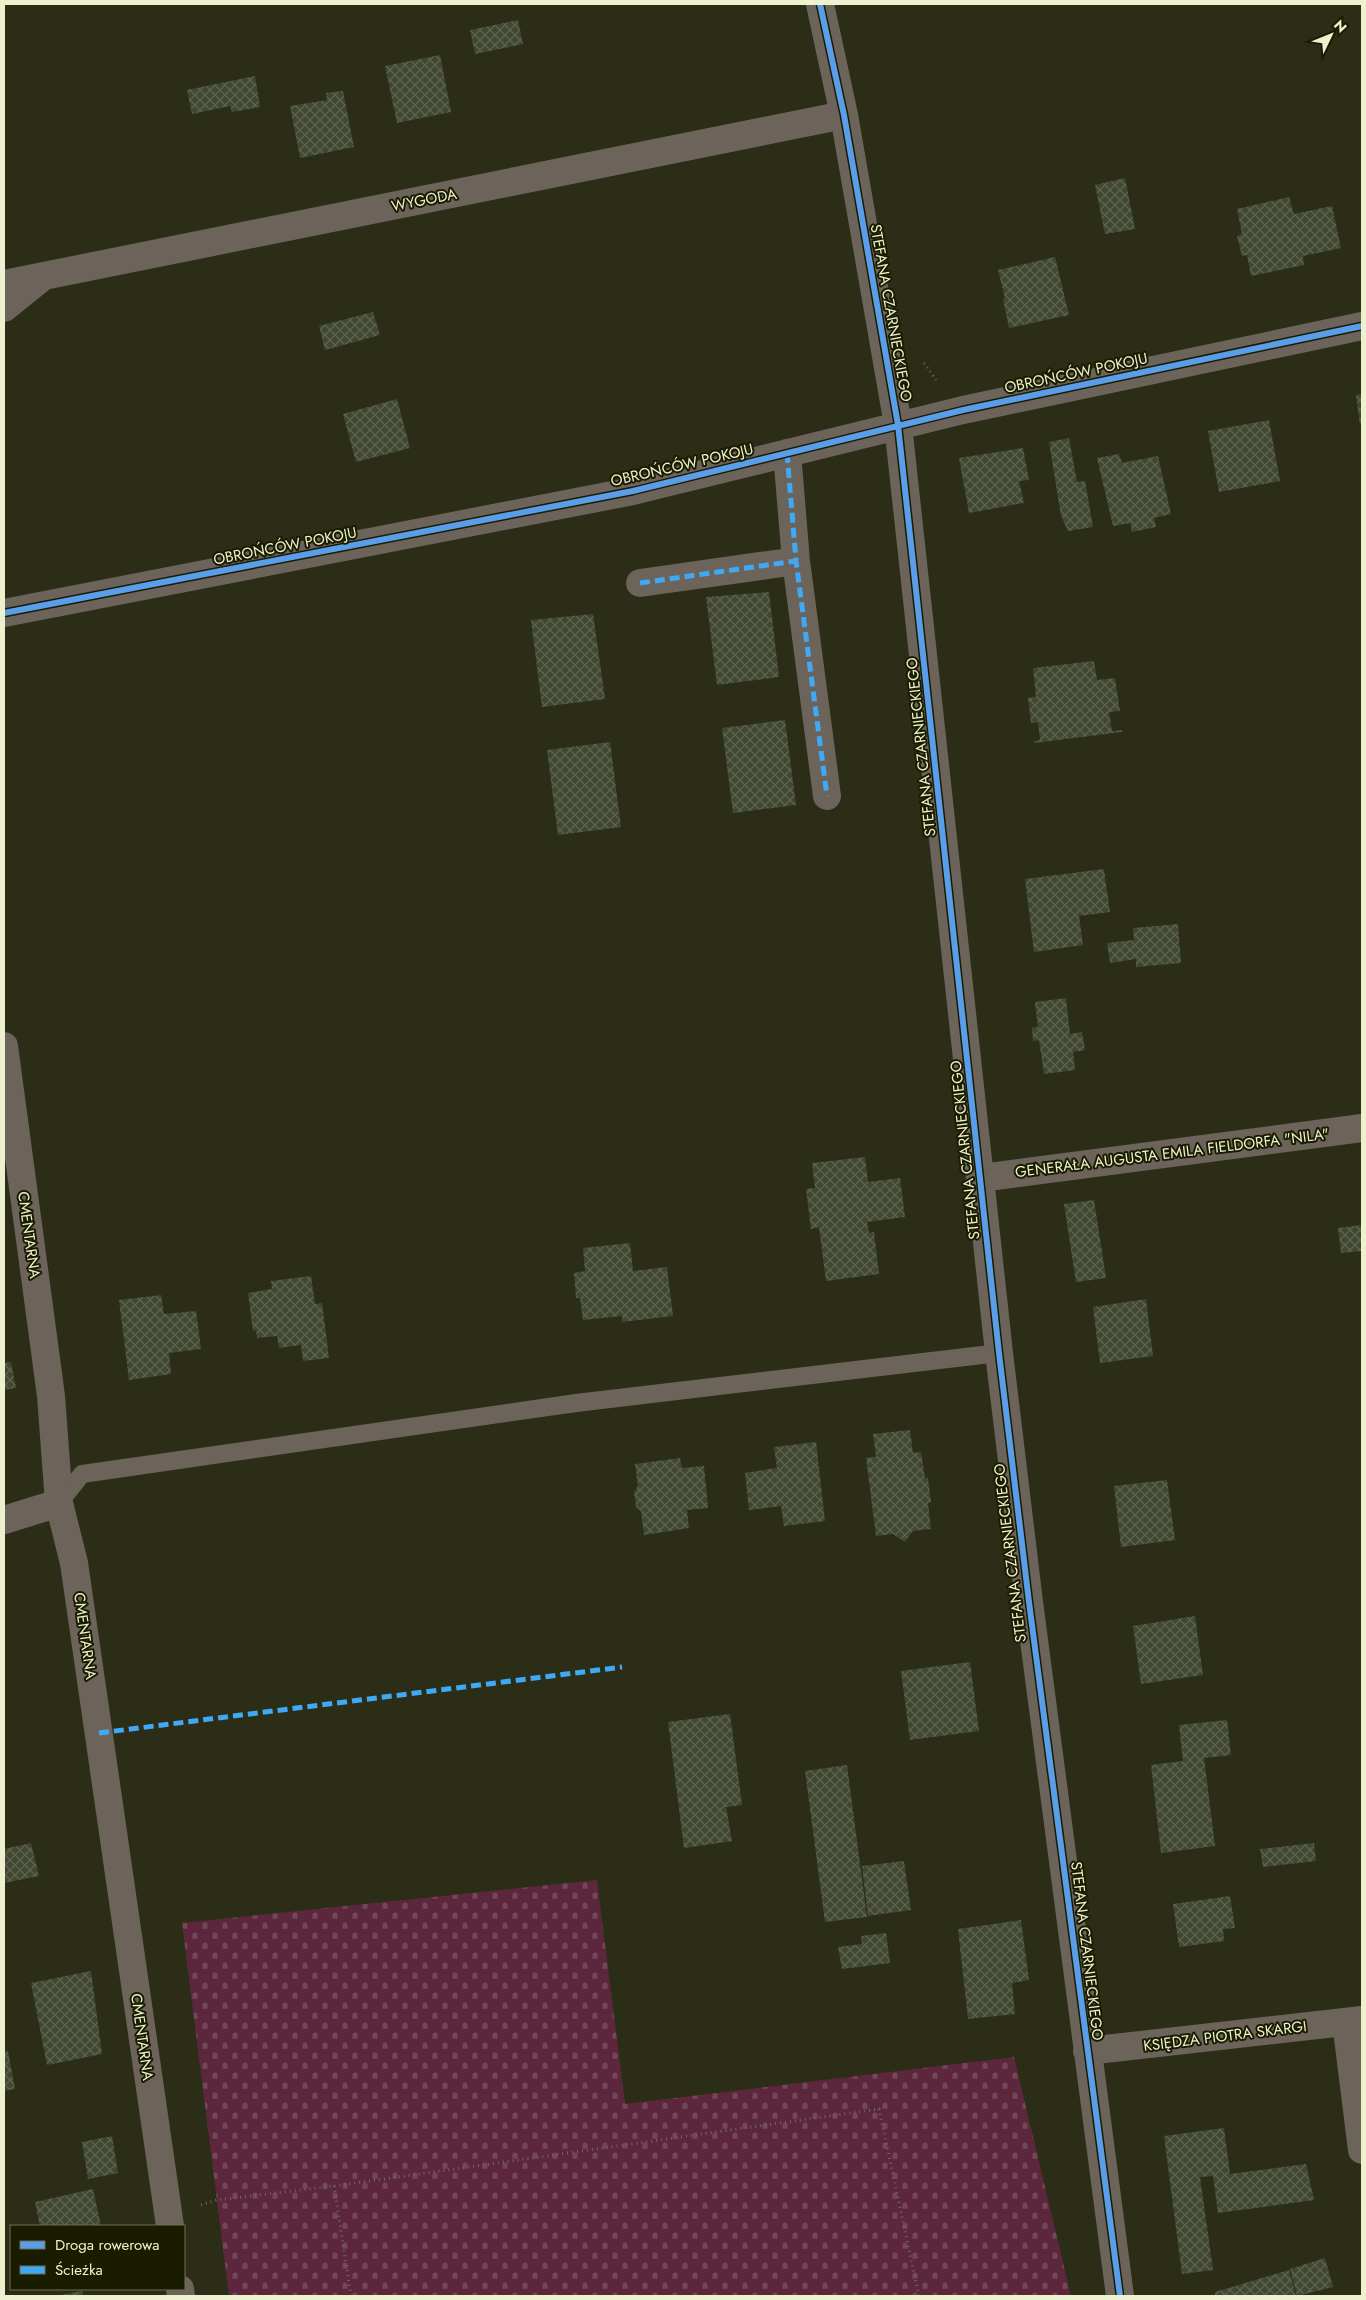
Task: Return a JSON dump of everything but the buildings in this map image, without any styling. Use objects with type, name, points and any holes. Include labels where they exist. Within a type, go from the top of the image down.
[{"type":"street","name":"STEFANA CZARNIECKIEGO","points":[[820,4],[844,115],[898,425],[999,1354],[1028,1602],[1120,2296]]},
{"type":"street","name":"WYGODA","points":[[4,284],[844,115]]},
{"type":"street","points":[[4,308],[42,277]]},
{"type":"street","name":"OBROŃCÓW POKOJU","points":[[4,613],[633,491],[898,425],[1362,326]]},
{"type":"street","points":[[787,453],[796,561],[827,796]]},
{"type":"street","points":[[640,583],[796,561]]},
{"type":"street","name":"CMENTARNA","points":[[4,1046],[51,1396],[59,1503],[77,1582],[170,2225]]},
{"type":"street","name":"GENERAŁA AUGUSTA EMILA FIELDORFA \"NILA\"","points":[[981,1178],[1362,1128]]},
{"type":"street","points":[[4,1520],[59,1503]]},
{"type":"street","points":[[1354,2021],[1362,2150]]},
{"type":"street","name":"KSIĘDZA PIOTRA SKARGI","points":[[1087,2052],[1354,2021]]},
{"type":"lane","points":[[59,1503],[82,1474],[91,1472],[576,1403],[999,1354]]},
{"type":"path","points":[[922,358],[934,379],[942,382]]},
{"type":"path","points":[[193,2207],[217,2200],[334,2186],[879,2108],[919,2296]]},
{"type":"path","points":[[334,2186],[351,2296]]},
{"type":"green space","points":[[597,1880],[625,2104],[1014,2057],[1071,2296],[229,2296],[182,1923]]},
{"type":"marked path","points":[[787,453],[796,561],[827,796]]},
{"type":"marked path","points":[[640,583],[796,561]]},
{"type":"marked path","points":[[99,1733],[622,1667]]},
{"type":"cycle path","points":[[820,4],[844,115],[898,425],[999,1353],[1029,1602],[1120,2296]]},
{"type":"cycle path","points":[[4,613],[633,491],[963,410],[1362,326]]}]
